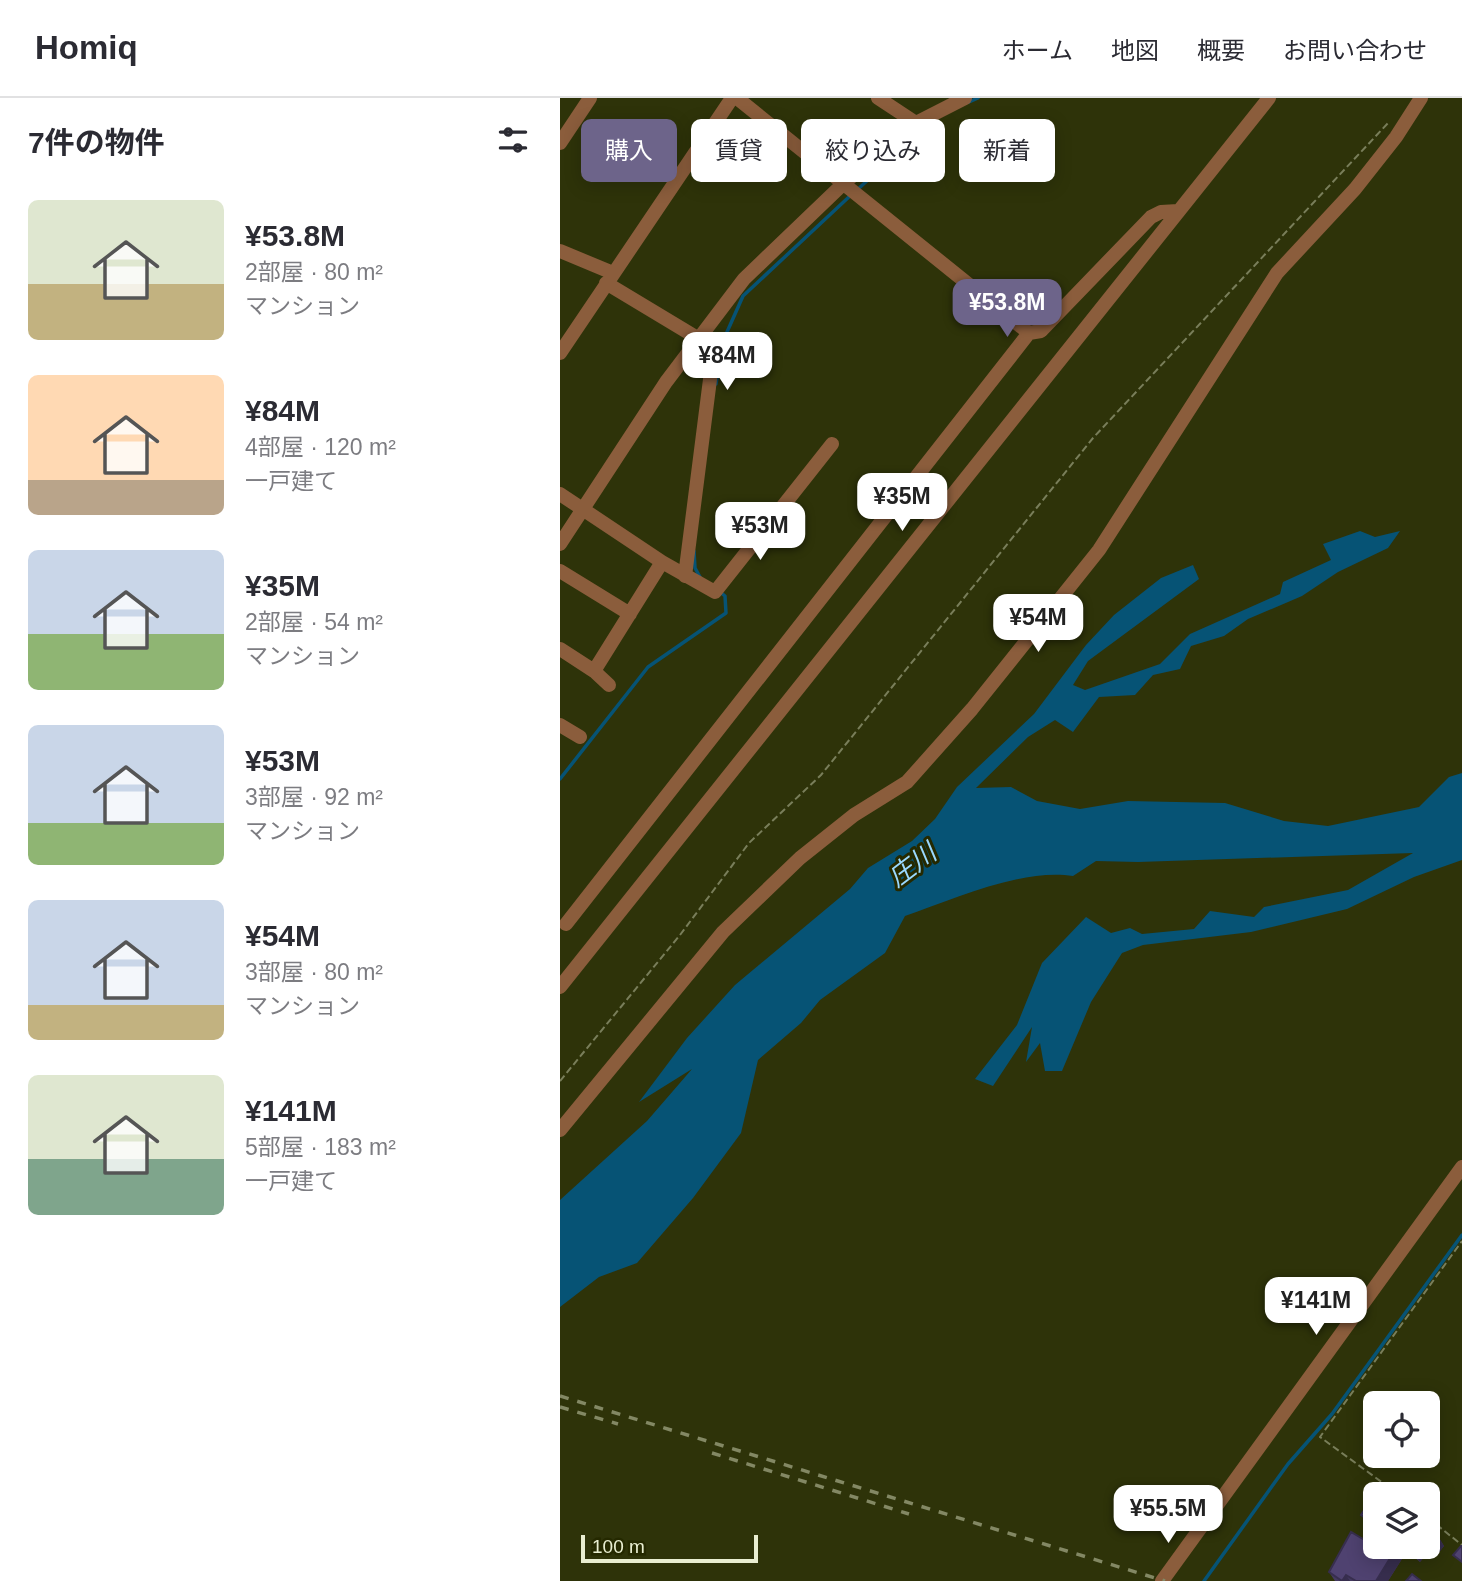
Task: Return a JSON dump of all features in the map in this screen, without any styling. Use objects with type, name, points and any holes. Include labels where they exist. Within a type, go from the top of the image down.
[{"type":"street","points":[[560,143],[590,98]]},
{"type":"street","points":[[560,354],[735,98],[1029,333]]},
{"type":"street","points":[[878,98],[910,119]]},
{"type":"street","points":[[922,119],[941,105],[965,98]]},
{"type":"street","points":[[560,987],[1044,385],[1269,98]]},
{"type":"street","points":[[560,1130],[723,932],[800,858],[854,815],[907,782],[972,709],[1099,550],[1278,273],[1356,189],[1396,137],[1421,98]]},
{"type":"street","points":[[560,544],[698,340],[744,279],[846,182]]},
{"type":"street","points":[[566,924],[1029,333],[1041,331],[1151,218],[1161,212],[1178,211]]},
{"type":"street","points":[[560,251],[610,278],[698,340],[714,348],[685,576]]},
{"type":"street","points":[[560,494],[662,562],[715,592],[832,444]]},
{"type":"street","points":[[594,671],[662,562]]},
{"type":"street","points":[[560,571],[630,614]]},
{"type":"street","points":[[560,649],[594,671],[609,685]]},
{"type":"street","points":[[560,726],[580,737]]},
{"type":"street","points":[[1162,1581],[1201,1531],[1376,1283],[1462,1167]]},
{"type":"street","points":[[1174,1581],[1201,1531]]},
{"type":"path","points":[[560,1082],[680,934],[749,843],[821,775],[1093,438],[1394,117]]},
{"type":"path","points":[[1382,1482],[1320,1437],[1462,1241]]},
{"type":"path","points":[[1440,1528],[1462,1545]]},
{"type":"water","name":"庄川","points":[[1360,531],[1375,537],[1400,531],[1388,548],[1338,572],[1302,596],[1248,619],[1224,636],[1191,646],[1180,669],[1153,675],[1135,695],[1099,697],[1073,732],[1055,720],[1028,737],[976,788],[1011,787],[1037,801],[1080,809],[1128,801],[1225,803],[1284,821],[1328,826],[1419,807],[1449,777],[1462,773],[1462,860],[1414,877],[1347,909],[1251,932],[1143,945],[1122,953],[1091,1002],[1062,1071],[1045,1071],[1040,1043],[1026,1062],[1032,1027],[993,1086],[975,1079],[1017,1025],[1042,963],[1086,917],[1111,933],[1130,928],[1142,934],[1194,929],[1210,911],[1254,917],[1264,907],[1348,890],[1413,853],[1096,861],[1073,876],[1032,876],[1010,881],[905,916],[885,953],[820,1000],[801,1023],[758,1060],[741,1133],[693,1198],[637,1263],[599,1277],[560,1307],[560,1200],[647,1121],[692,1069],[639,1102],[687,1038],[735,985],[850,889],[868,868],[912,841],[935,819],[957,787],[1034,714],[1086,645],[1114,615],[1161,578],[1193,565],[1199,579],[1088,661],[1073,685],[1085,690],[1160,664],[1190,634],[1280,594],[1283,582],[1331,560],[1323,544]]},
{"type":"building","points":[[1351,1532],[1363,1539],[1363,1559],[1390,1559],[1376,1581],[1356,1581],[1346,1575],[1342,1581],[1329,1572]]},
{"type":"building","points":[[1462,1546],[1462,1562],[1453,1555]]},
{"type":"building","points":[[1412,1574],[1421,1581],[1406,1581]]},
{"type":"waterway","points":[[969,102],[978,98]]},
{"type":"waterway","points":[[857,190],[866,182]]},
{"type":"waterway","points":[[716,384],[723,341],[743,296],[851,195]]},
{"type":"waterway","points":[[694,551],[695,568],[700,577]]},
{"type":"waterway","points":[[560,779],[648,667],[726,613],[725,596],[720,592]]},
{"type":"waterway","points":[[1204,1581],[1288,1464],[1332,1414],[1462,1235]]},
{"type":"railway","points":[[560,1396],[1165,1581]]},
{"type":"railway","points":[[560,1407],[618,1424]]},
{"type":"railway","points":[[712,1453],[909,1514]]}]
